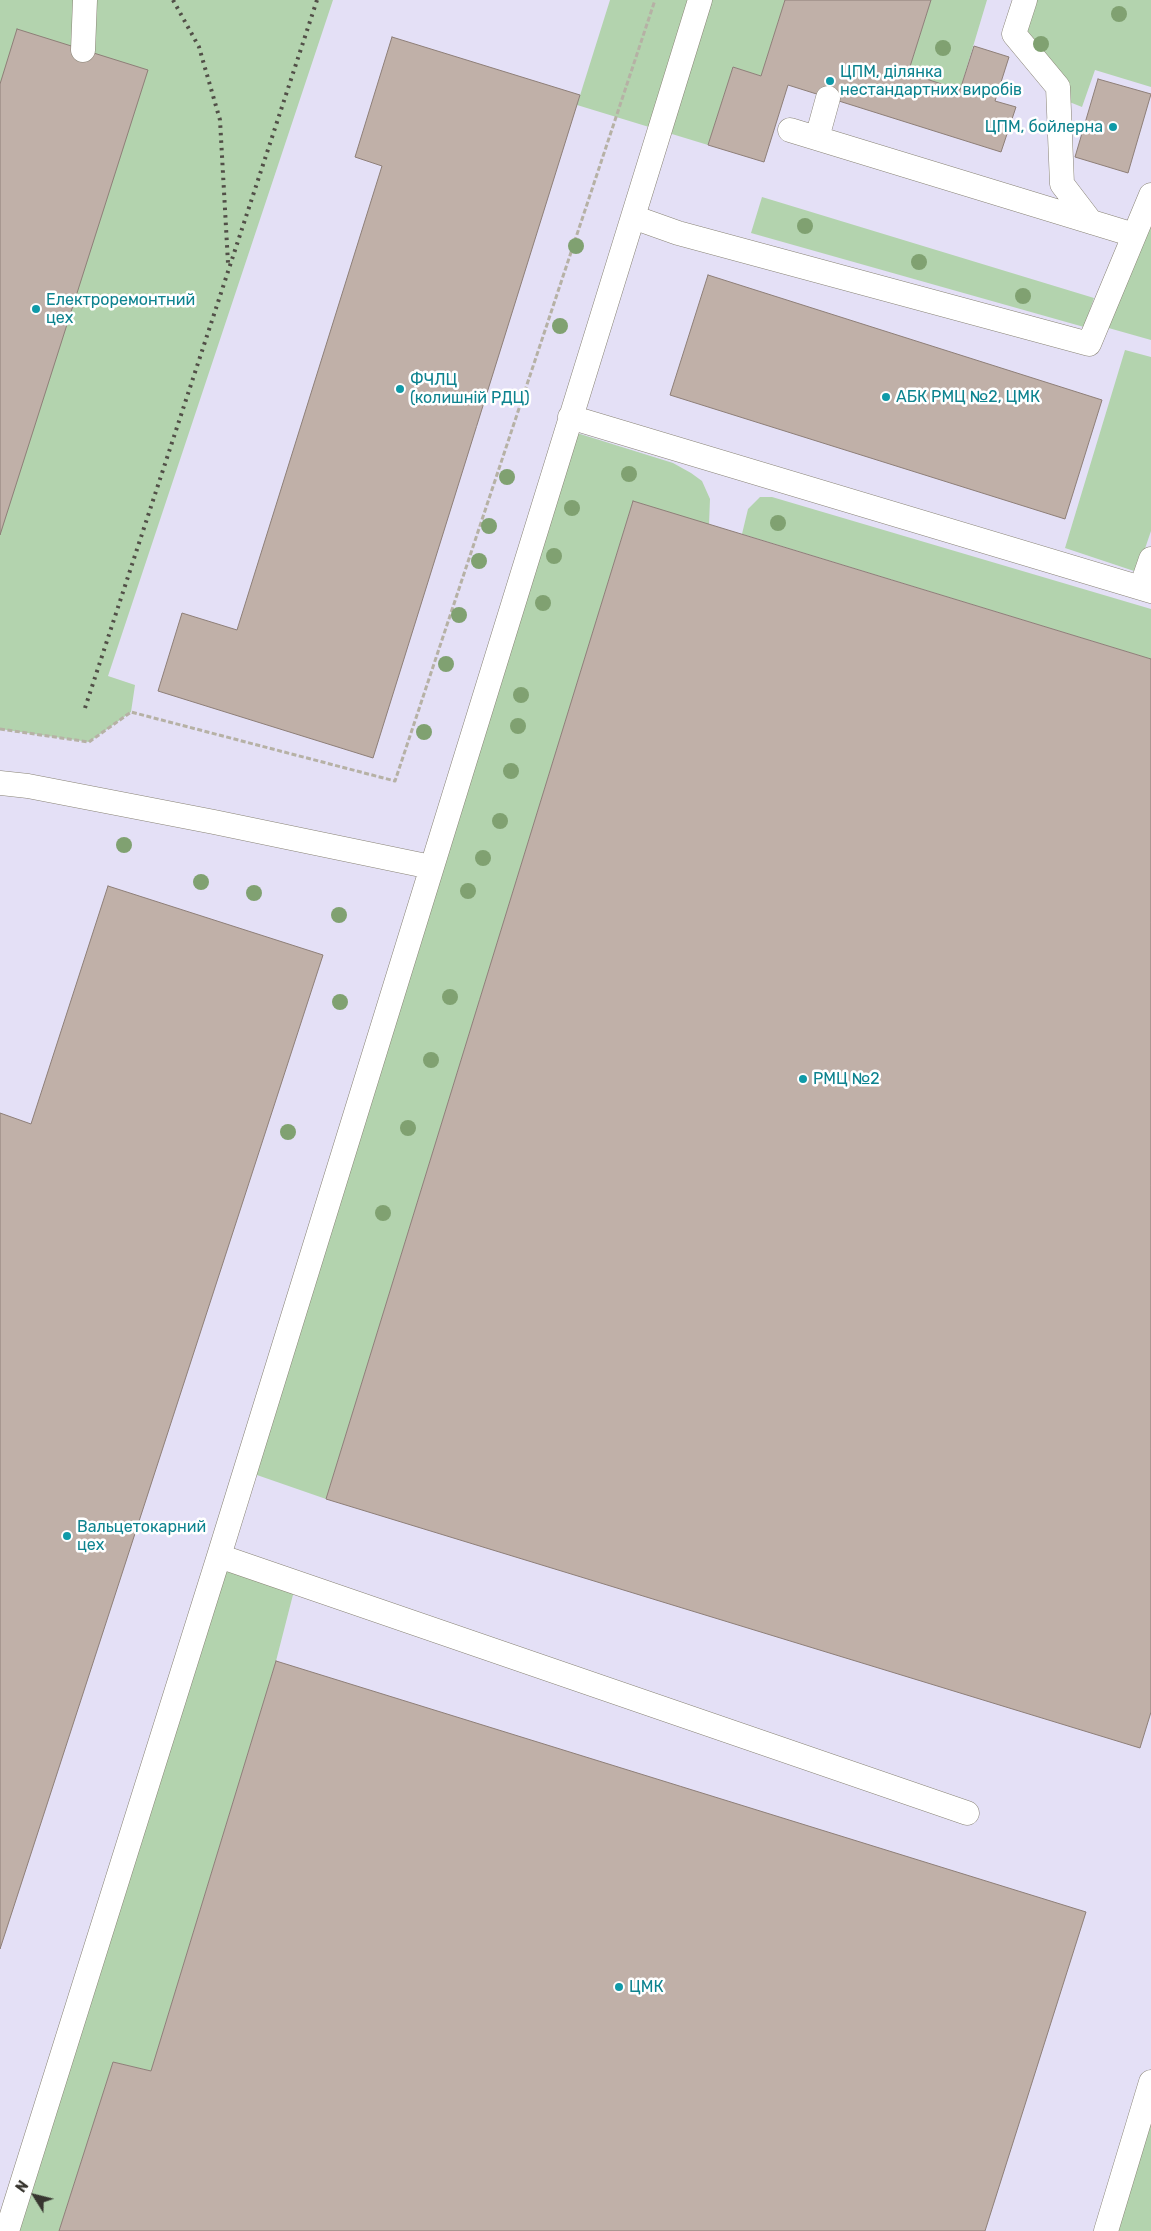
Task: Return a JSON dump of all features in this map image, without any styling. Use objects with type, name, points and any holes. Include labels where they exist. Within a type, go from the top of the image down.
[{"type":"lane","points":[[84,50],[85,0]]},
{"type":"lane","points":[[7,2231],[219,1556],[430,867],[700,0]]},
{"type":"lane","points":[[1025,0],[1014,34],[1058,87],[1062,184],[1091,222]]},
{"type":"lane","points":[[817,138],[828,98]]},
{"type":"lane","points":[[790,130],[1134,235]]},
{"type":"lane","points":[[632,217],[678,233],[1089,344],[1151,195]]},
{"type":"lane","points":[[570,417],[1146,590],[1151,559]]},
{"type":"lane","points":[[0,783],[28,786],[214,822],[430,867]]},
{"type":"lane","points":[[219,1556],[967,1813]]},
{"type":"lane","points":[[1106,2231],[1151,2082]]},
{"type":"path","points":[[0,729],[89,742],[131,712],[395,781],[655,0]]},
{"type":"shaded area","points":[[0,0],[1151,0],[1151,2231],[0,2231]]},
{"type":"green space","points":[[0,0],[333,0],[108,676],[135,685],[131,712],[89,742],[0,729]]},
{"type":"green space","points":[[610,0],[785,0],[761,76],[733,67],[708,145],[577,105]]},
{"type":"green space","points":[[931,0],[987,0],[960,90],[908,73]]},
{"type":"green space","points":[[1029,0],[1151,0],[1151,87],[1095,70],[1082,107],[1067,101],[1019,33]]},
{"type":"green space","points":[[762,197],[1094,298],[1084,327],[751,233]]},
{"type":"green space","points":[[1151,219],[1151,340],[1105,327]]},
{"type":"green space","points":[[1125,350],[1151,357],[1151,531],[1137,572],[1065,548]]},
{"type":"green space","points":[[577,433],[673,463],[691,473],[702,481],[710,499],[709,525],[633,501],[326,1499],[254,1474]]},
{"type":"green space","points":[[760,497],[772,497],[1151,609],[1151,659],[742,534],[748,509]]},
{"type":"green space","points":[[219,1556],[296,1583],[276,1661],[151,2071],[113,2062],[59,2231],[7,2231]]},
{"type":"green space","points":[[1151,2082],[1151,2231],[1106,2231]]},
{"type":"building","name":"ЦПМ, ділянка нестандартних виробів","points":[[785,0],[931,0],[908,73],[960,90],[974,46],[1009,57],[995,101],[1016,107],[1001,152],[788,85],[764,162],[708,145],[733,67],[761,76]]},
{"type":"building","name":"Електроремонтний цех","points":[[17,29],[148,70],[0,535],[0,84]]},
{"type":"building","name":"ФЧЛЦ (колишній РДЦ)","points":[[392,37],[580,95],[373,758],[158,691],[182,613],[237,630],[382,166],[355,157]]},
{"type":"building","name":"ЦПМ, бойлерна","points":[[1098,79],[1151,94],[1128,173],[1075,157]]},
{"type":"building","name":"АБК РМЦ №2, ЦМК","points":[[708,275],[1102,400],[1065,519],[670,395]]},
{"type":"building","name":"РМЦ №2","points":[[633,501],[1151,659],[1151,1712],[1140,1748],[326,1499]]},
{"type":"building","name":"Вальцетокарний цех","points":[[108,886],[323,955],[0,1949],[0,1113],[31,1124]]},
{"type":"building","name":"ЦМК","points":[[276,1661],[1086,1912],[985,2231],[59,2231],[113,2062],[151,2071]]},
{"type":"railway","points":[[173,0],[199,47],[220,120],[228,263]]},
{"type":"railway","points":[[85,708],[317,0]]},
{"type":"place","name":"ЦПМ, ділянка нестандартних виробів","points":[[830,81]]},
{"type":"place","name":"ЦПМ, бойлерна","points":[[1113,127]]},
{"type":"place","name":"Електроремонтний цех","points":[[36,309]]},
{"type":"place","name":"ФЧЛЦ (колишній РДЦ)","points":[[400,389]]},
{"type":"place","name":"АБК РМЦ №2, ЦМК","points":[[886,397]]},
{"type":"place","name":"РМЦ №2","points":[[803,1079]]},
{"type":"place","name":"Вальцетокарний цех","points":[[67,1536]]},
{"type":"place","name":"ЦМК","points":[[619,1987]]}]
